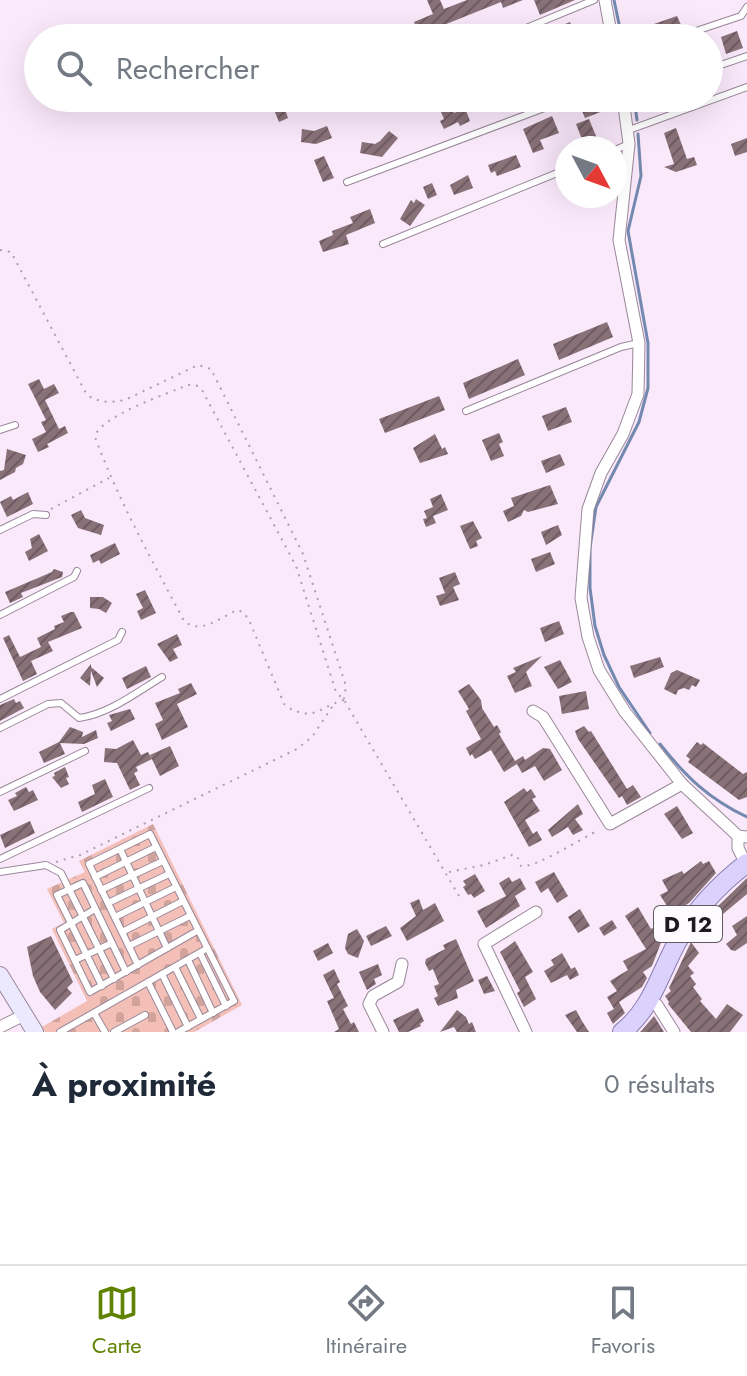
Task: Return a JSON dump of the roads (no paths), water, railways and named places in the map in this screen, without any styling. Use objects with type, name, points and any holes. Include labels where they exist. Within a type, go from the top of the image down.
[{"type":"main road","name":"D 12","points":[[628,1030],[650,999],[688,924],[728,878],[747,864]]},
{"type":"street","points":[[605,0],[609,24]]},
{"type":"street","points":[[626,112],[629,144],[619,240],[639,343],[638,394],[623,434],[601,473],[588,509],[581,598],[588,637],[599,670],[625,712],[682,784],[742,836],[738,848],[747,864]]},
{"type":"street","points":[[533,711],[543,717],[610,824],[682,784]]},
{"type":"street","points":[[526,1032],[484,944],[536,912]]},
{"type":"street","points":[[383,1032],[369,1004],[373,996],[398,982],[402,964]]},
{"type":"street","points":[[0,975],[24,1020]]},
{"type":"street","points":[[0,982],[35,1032]]},
{"type":"street","points":[[650,999],[674,1032]]},
{"type":"street","points":[[0,1027],[24,1020]]},
{"type":"lane","points":[[536,24],[594,0]]},
{"type":"lane","points":[[717,24],[741,16],[747,7]]},
{"type":"lane","points":[[723,64],[747,56]]},
{"type":"lane","points":[[723,96],[747,87]]},
{"type":"lane","points":[[347,182],[534,112]]},
{"type":"lane","points":[[629,130],[678,112]]},
{"type":"lane","points":[[383,244],[555,174]]},
{"type":"lane","points":[[466,411],[621,347],[639,343]]},
{"type":"lane","points":[[0,430],[15,425]]},
{"type":"lane","points":[[0,530],[33,514],[46,515]]},
{"type":"lane","points":[[0,615],[74,577],[77,571]]},
{"type":"lane","points":[[0,699],[118,640],[122,632]]},
{"type":"lane","points":[[0,728],[48,704],[61,703],[79,718],[85,718],[109,708],[162,677]]},
{"type":"lane","points":[[0,792],[85,751]]},
{"type":"lane","points":[[0,859],[149,788]]},
{"type":"lane","points":[[138,965],[89,864],[150,834],[197,931],[226,1006],[175,1032],[148,982]]},
{"type":"lane","points":[[95,877],[156,847]]},
{"type":"lane","points":[[120,849],[167,948]]},
{"type":"lane","points":[[101,890],[163,861]]},
{"type":"lane","points":[[0,872],[46,865],[61,873],[114,979]]},
{"type":"lane","points":[[108,903],[169,874]]},
{"type":"lane","points":[[102,986],[57,895],[83,883],[126,972]]},
{"type":"lane","points":[[115,917],[176,887]]},
{"type":"lane","points":[[122,932],[183,901]]},
{"type":"lane","points":[[95,909],[60,930],[90,992],[197,931]]},
{"type":"lane","points":[[129,946],[190,916]]},
{"type":"lane","points":[[75,960],[112,943]]},
{"type":"lane","points":[[60,1032],[203,951]]},
{"type":"lane","points":[[188,960],[213,1013]]},
{"type":"lane","points":[[175,967],[201,1019]]},
{"type":"lane","points":[[162,974],[188,1027]]},
{"type":"lane","points":[[94,1013],[105,1032]]},
{"type":"lane","points":[[114,1032],[145,1015]]},
{"type":"waterway","points":[[614,0],[619,24]]},
{"type":"waterway","points":[[636,112],[637,120]]},
{"type":"waterway","points":[[638,134],[641,176],[628,231],[648,343],[648,388],[639,422],[596,507],[590,548],[590,588],[595,626],[604,655],[619,687],[650,733]]},
{"type":"waterway","points":[[660,744],[699,786],[747,817]]}]
